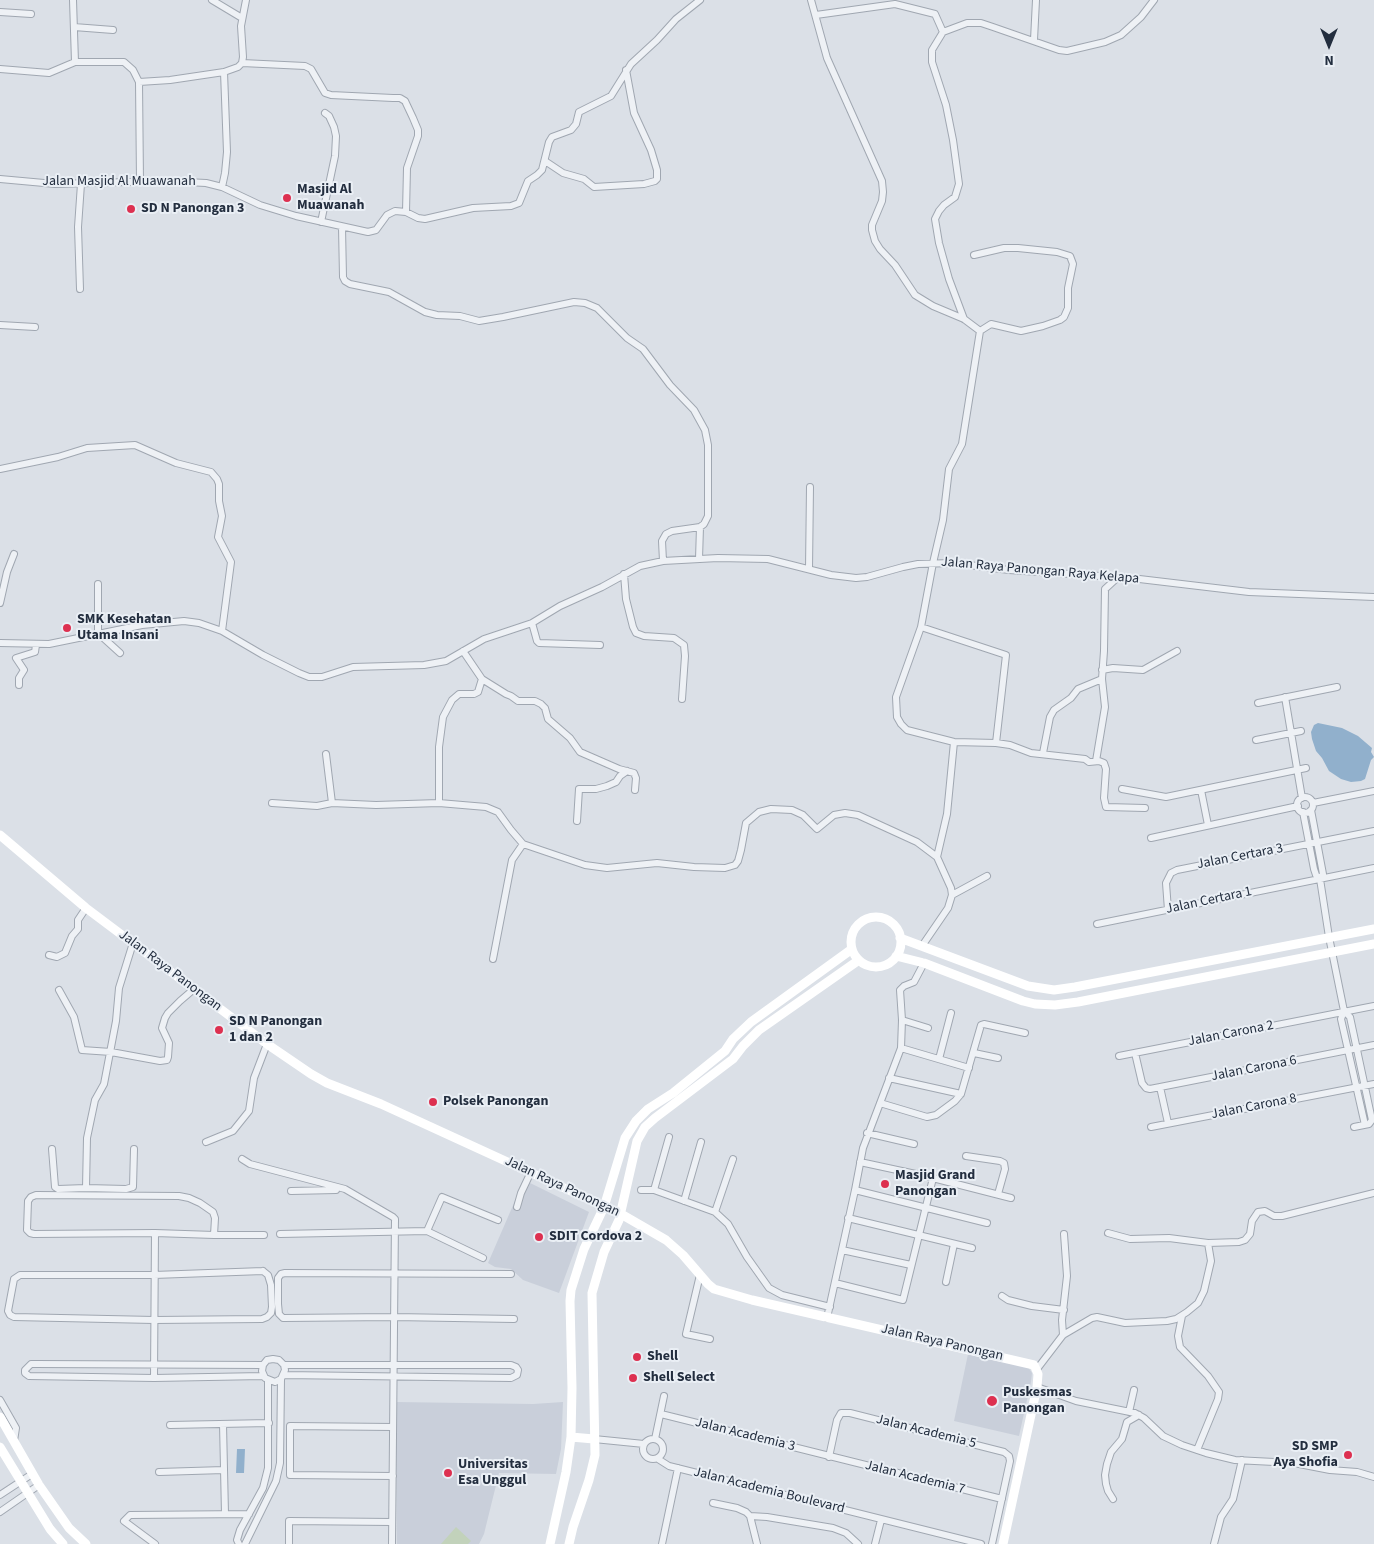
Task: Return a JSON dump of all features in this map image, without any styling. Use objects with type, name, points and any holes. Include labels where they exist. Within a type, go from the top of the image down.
[{"type":"street","points":[[73,0],[75,62]]},
{"type":"street","points":[[212,0],[242,18]]},
{"type":"street","points":[[139,82],[170,80],[224,72],[238,67],[242,63],[243,57],[242,18],[246,0]]},
{"type":"street","points":[[242,63],[305,66],[311,69],[325,93],[332,95],[400,98],[405,101],[418,130],[418,136],[407,168],[406,212],[425,219],[473,208],[515,205],[521,200],[528,180],[540,173],[551,138],[571,130],[576,124],[579,112],[611,96],[626,70],[676,19],[700,0]]},
{"type":"street","points":[[811,0],[828,58],[882,181],[883,197],[872,225],[875,241],[895,265],[915,295],[933,306],[964,319],[980,331]]},
{"type":"street","points":[[1034,40],[1036,0]]},
{"type":"street","points":[[964,319],[938,243],[935,220],[938,211],[955,197],[959,184],[946,105],[932,62],[932,50],[943,32],[967,23],[981,23],[1059,50],[1067,51],[1105,42],[1121,35],[1145,12],[1154,0]]},
{"type":"street","points":[[816,15],[895,4],[934,14],[943,32]]},
{"type":"street","points":[[0,12],[31,14]]},
{"type":"street","points":[[74,27],[113,30]]},
{"type":"street","points":[[0,69],[49,73],[75,62],[124,62],[133,70],[139,82],[140,181]]},
{"type":"street","points":[[545,161],[563,173],[584,180],[594,187],[644,184],[657,179],[657,170],[651,150],[633,109],[626,70]]},
{"type":"street","points":[[222,187],[227,152],[224,72]]},
{"type":"street","points":[[321,222],[336,156],[334,127],[330,116],[325,113]]},
{"type":"street","name":"Jalan Masjid Al Muawanah","points":[[0,179],[55,184],[140,181],[206,183],[222,187],[260,204],[321,222],[373,232],[380,227],[391,213],[398,211],[406,212]]},
{"type":"street","points":[[80,289],[78,227],[81,184]]},
{"type":"street","points":[[342,227],[342,271],[344,281],[350,284],[389,292],[425,312],[437,315],[460,316],[479,321],[574,302],[586,303],[597,308],[627,338],[643,349],[670,386],[694,410],[702,423],[708,445],[708,516],[700,527],[672,531],[666,534],[662,541],[663,561]]},
{"type":"street","points":[[974,255],[1004,248],[1018,248],[1070,256],[1072,264],[1068,288],[1068,308],[1064,317],[1053,324],[1025,330],[1013,330],[990,324],[980,331],[962,444],[949,470],[943,520],[921,627],[896,698],[897,717],[900,724],[907,730],[954,742],[996,743],[1010,745],[1031,753],[1085,759],[1089,762],[1096,761],[1104,764],[1105,767],[1104,798],[1106,807],[1145,808]]},
{"type":"street","points":[[0,325],[35,327]]},
{"type":"street","points":[[0,468],[58,457],[87,448],[135,445],[176,462],[211,472],[217,478],[219,484],[219,501],[222,516],[218,537],[231,562],[222,631]]},
{"type":"street","points":[[809,568],[810,487]]},
{"type":"street","points":[[700,527],[700,559]]},
{"type":"street","points":[[0,603],[7,572],[14,554]]},
{"type":"street","name":"Jalan Raya Panongan Raya Kelapa","points":[[0,643],[36,645],[67,641],[142,625],[184,622],[199,623],[222,631],[263,655],[310,677],[322,677],[353,667],[435,664],[446,661],[484,639],[532,623],[560,606],[640,566],[663,561],[700,559],[758,558],[777,560],[844,577],[867,578],[903,567],[933,563],[1117,578],[1249,592],[1374,598]]},
{"type":"street","points":[[624,574],[626,599],[632,627],[636,633],[644,636],[674,638],[684,645],[682,699]]},
{"type":"street","points":[[1096,761],[1104,707],[1102,670],[1105,589],[1117,578]]},
{"type":"street","points":[[98,584],[98,633],[120,652]]},
{"type":"street","points":[[532,623],[537,641],[540,643],[600,645]]},
{"type":"street","points":[[921,627],[1006,655],[996,743]]},
{"type":"street","points":[[19,685],[19,678],[24,670],[16,658],[35,652],[36,645]]},
{"type":"street","points":[[463,651],[482,679],[518,702],[540,702],[545,708],[548,719],[570,738],[580,752],[635,775],[635,790]]},
{"type":"street","points":[[1102,670],[1113,668],[1142,670],[1177,651]]},
{"type":"street","points":[[439,804],[439,747],[443,717],[452,700],[459,694],[474,694],[478,692],[482,679]]},
{"type":"street","points":[[1044,753],[1050,717],[1054,710],[1071,698],[1078,689],[1102,679]]},
{"type":"street","points":[[1258,703],[1337,687]]},
{"type":"street","points":[[1285,698],[1302,798],[1298,806]]},
{"type":"street","points":[[1256,740],[1300,731]]},
{"type":"street","points":[[937,857],[947,814],[954,742]]},
{"type":"street","points":[[326,754],[332,803]]},
{"type":"street","points":[[1122,789],[1166,797],[1306,768]]},
{"type":"street","points":[[577,821],[579,789],[596,789],[607,786],[616,782],[627,771]]},
{"type":"street","points":[[1201,790],[1208,826]]},
{"type":"street","points":[[1303,812],[1306,813],[1312,807],[1374,791]]},
{"type":"street","points":[[1302,798],[1309,798],[1312,807],[1323,874],[1320,879]]},
{"type":"street","points":[[272,804],[317,806],[332,803],[376,805],[439,804],[478,806],[494,809],[504,818],[523,844],[596,867],[618,868],[646,863],[725,868],[735,865],[741,850],[744,829],[750,819],[765,810],[779,809],[797,812],[817,829],[834,815],[845,813],[858,815],[917,842],[937,857],[951,888],[952,895],[948,908],[922,946]]},
{"type":"street","points":[[1151,838],[1298,806]]},
{"type":"street","points":[[1298,806],[1303,812],[1316,875],[1320,879],[1329,937],[1344,1011],[1341,1019],[1365,1125]]},
{"type":"street","name":"Jalan Certara 3","points":[[1168,910],[1166,883],[1171,873],[1177,870],[1374,831]]},
{"type":"street","name":"Jalan Raya Panongan","points":[[0,835],[86,908],[267,1044],[327,1083],[390,1108],[530,1174],[621,1214],[666,1240],[683,1255],[708,1284],[719,1291],[827,1318],[1028,1363],[1037,1369]]},
{"type":"street","points":[[493,960],[512,860],[523,844]]},
{"type":"street","name":"Jalan Certara 1","points":[[1098,924],[1374,868]]},
{"type":"street","points":[[952,895],[987,876]]},
{"type":"street","points":[[49,955],[57,957],[65,953],[72,936],[78,928],[78,920],[86,908]]},
{"type":"street","points":[[871,917],[878,917],[890,922],[895,926],[900,938],[900,945],[896,956],[888,963],[877,966],[865,964],[859,960],[852,949],[851,942],[854,929],[858,924],[871,917]]},
{"type":"street","points":[[900,938],[1028,986],[1054,990],[1374,929]]},
{"type":"street","points":[[86,1188],[88,1138],[95,1100],[103,1088],[111,1052],[119,988],[133,943]]},
{"type":"street","points":[[896,956],[924,963],[1023,1001],[1055,1005],[1374,944]]},
{"type":"street","points":[[550,1544],[566,1472],[571,1437],[571,1290],[584,1249],[604,1207],[625,1138],[636,1121],[648,1109],[673,1093],[725,1051],[751,1022],[852,949]]},
{"type":"street","points":[[569,1544],[595,1455],[592,1293],[604,1252],[621,1214],[637,1141],[645,1128],[655,1118],[733,1059],[759,1030],[859,960]]},
{"type":"street","points":[[827,1318],[860,1162],[868,1133],[901,1048],[900,990],[914,982],[924,963]]},
{"type":"street","points":[[59,990],[74,1017],[82,1050],[111,1052],[160,1062],[167,1060],[169,1043],[162,1028],[165,1018],[194,989]]},
{"type":"street","name":"Jalan Carona 2","points":[[1119,1056],[1374,1006]]},
{"type":"street","points":[[1344,1011],[1350,1017],[1372,1120],[1369,1124],[1354,1127]]},
{"type":"street","points":[[938,1059],[951,1013]]},
{"type":"street","points":[[902,1020],[928,1028]]},
{"type":"street","points":[[751,1022],[759,1030]]},
{"type":"street","points":[[880,1103],[930,1117],[940,1113],[961,1094],[980,1028],[984,1024],[1025,1032]]},
{"type":"street","points":[[206,1142],[233,1131],[249,1111],[256,1073],[267,1044]]},
{"type":"street","name":"Jalan Carona 6","points":[[1160,1087],[1374,1045]]},
{"type":"street","points":[[901,1048],[969,1068]]},
{"type":"street","points":[[974,1053],[998,1058]]},
{"type":"street","points":[[1136,1053],[1142,1083],[1146,1088],[1160,1087],[1168,1124]]},
{"type":"street","points":[[889,1078],[961,1094]]},
{"type":"street","name":"Jalan Carona 8","points":[[1151,1127],[1374,1084]]},
{"type":"street","points":[[868,1133],[914,1144]]},
{"type":"street","points":[[654,1190],[669,1137]]},
{"type":"street","points":[[684,1201],[701,1142]]},
{"type":"street","points":[[52,1149],[55,1187],[58,1189],[126,1189],[133,1187],[134,1150]]},
{"type":"street","points":[[966,1156],[1000,1161],[1004,1164],[1005,1169],[998,1194]]},
{"type":"street","points":[[242,1159],[250,1164],[345,1189],[393,1216],[395,1274],[392,1544]]},
{"type":"street","points":[[715,1212],[734,1159]]},
{"type":"street","points":[[860,1162],[1011,1198]]},
{"type":"street","points":[[517,1207],[530,1174]]},
{"type":"street","points":[[835,1283],[903,1300],[933,1178]]},
{"type":"street","points":[[291,1191],[345,1189]]},
{"type":"street","points":[[641,1190],[654,1190],[715,1212],[728,1224],[746,1257],[769,1288],[782,1295],[830,1306]]},
{"type":"street","points":[[855,1190],[987,1223]]},
{"type":"street","points":[[1108,1233],[1130,1239],[1169,1238],[1208,1243],[1239,1242],[1245,1240],[1250,1234],[1255,1216],[1263,1210],[1278,1217],[1374,1193]]},
{"type":"street","points":[[214,1235],[215,1218],[213,1212],[195,1200],[180,1196],[36,1195],[28,1201],[27,1230],[30,1234],[155,1234],[214,1235],[264,1235]]},
{"type":"street","points":[[427,1231],[442,1197],[498,1220]]},
{"type":"street","points":[[848,1218],[972,1248]]},
{"type":"street","points":[[280,1234],[427,1231],[483,1258]]},
{"type":"street","points":[[154,1378],[155,1234]]},
{"type":"street","points":[[1063,1336],[1062,1320],[1067,1260],[1064,1234]]},
{"type":"street","points":[[1002,1544],[1037,1387],[1037,1369],[1063,1336],[1086,1321],[1097,1317],[1125,1323],[1167,1321],[1182,1316],[1194,1308],[1204,1291],[1211,1261],[1208,1243]]},
{"type":"street","points":[[946,1282],[954,1244]]},
{"type":"street","points":[[842,1250],[911,1265]]},
{"type":"street","points":[[263,1272],[268,1275],[271,1285],[272,1313],[262,1319],[154,1320],[14,1317],[8,1311],[14,1279],[20,1275],[154,1275],[263,1272]]},
{"type":"street","points":[[511,1274],[281,1274],[278,1278],[278,1304],[279,1314],[283,1318],[514,1319]]},
{"type":"street","points":[[700,1275],[686,1334],[710,1339]]},
{"type":"street","points":[[1002,1296],[1008,1300],[1032,1306],[1064,1310]]},
{"type":"street","points":[[1182,1316],[1178,1336],[1180,1347],[1208,1376],[1219,1392],[1218,1399],[1197,1450]]},
{"type":"street","points":[[239,1544],[237,1540],[240,1530],[263,1488],[268,1468],[266,1378],[262,1370],[267,1360],[279,1360],[284,1364],[511,1365],[518,1370],[517,1376],[511,1378],[283,1377],[275,1382],[266,1378],[30,1376],[25,1373],[25,1370],[31,1364],[263,1365]]},
{"type":"street","points":[[245,1544],[276,1481],[280,1463],[284,1364]]},
{"type":"street","points":[[1037,1387],[1076,1401],[1139,1415],[1163,1436],[1197,1450],[1226,1458],[1294,1463],[1330,1470],[1357,1472],[1374,1477]]},
{"type":"street","points":[[1129,1412],[1134,1390]]},
{"type":"street","points":[[655,1439],[664,1396]]},
{"type":"street","points":[[0,1400],[16,1428],[14,1441]]},
{"type":"street","name":"Jalan Academia 5","points":[[829,1457],[837,1420],[841,1413],[850,1413],[1004,1452],[1009,1456],[1002,1499]]},
{"type":"street","name":"Jalan Academia 3","points":[[661,1414],[829,1457]]},
{"type":"street","points":[[1113,1499],[1106,1484],[1107,1464],[1112,1452],[1122,1439],[1126,1422],[1139,1415]]},
{"type":"street","points":[[0,1417],[39,1486],[69,1528],[86,1544]]},
{"type":"street","points":[[223,1424],[224,1514]]},
{"type":"street","points":[[170,1425],[268,1424]]},
{"type":"street","points":[[393,1427],[290,1426],[290,1475],[393,1476]]},
{"type":"street","points":[[571,1437],[644,1444],[648,1440],[655,1439],[661,1442],[664,1448],[663,1454],[658,1459]]},
{"type":"street","name":"Jalan Academia Boulevard","points":[[644,1444],[642,1451],[645,1457],[651,1460],[658,1459],[669,1466],[981,1544]]},
{"type":"street","points":[[0,1447],[50,1529],[63,1544]]},
{"type":"street","name":"Jalan Academia 7","points":[[829,1457],[1002,1499]]},
{"type":"street","points":[[1214,1544],[1221,1517],[1233,1500],[1242,1460]]},
{"type":"street","points":[[662,1544],[678,1468]]},
{"type":"street","points":[[159,1472],[224,1470]]},
{"type":"street","points":[[0,1495],[32,1474]]},
{"type":"street","points":[[0,1512],[39,1486]]},
{"type":"street","points":[[992,1544],[1002,1499]]},
{"type":"street","points":[[713,1503],[746,1512],[750,1516],[758,1544]]},
{"type":"street","points":[[155,1544],[124,1521],[130,1515],[249,1514]]},
{"type":"street","points":[[750,1516],[833,1528],[846,1533],[858,1544]]},
{"type":"street","points":[[876,1544],[881,1520]]},
{"type":"street","points":[[289,1544],[289,1521],[392,1522]]},
{"type":"shaded area","name":"SDIT Cordova 2","points":[[524,1180],[589,1212],[559,1293],[523,1280],[511,1269],[495,1267],[488,1263]]},
{"type":"shaded area","name":"Puskesmas Panongan","points":[[968,1354],[1028,1367],[1032,1373],[1019,1436],[954,1421]]},
{"type":"shaded area","name":"Universitas Esa Unggul","points":[[396,1402],[533,1404],[563,1402],[561,1449],[556,1474],[499,1473],[484,1534],[479,1544],[397,1544]]},
{"type":"green space","points":[[456,1527],[471,1541],[468,1544],[441,1544]]},
{"type":"water","points":[[1318,723],[1342,728],[1358,736],[1372,748],[1371,752],[1374,757],[1371,760],[1365,779],[1351,782],[1341,779],[1329,771],[1316,751],[1312,739],[1311,732],[1314,725]]},
{"type":"water","points":[[237,1449],[245,1449],[244,1473],[236,1473]]},
{"type":"place","name":"Masjid Al Muawanah","points":[[287,198]]},
{"type":"place","name":"SD N Panongan 3","points":[[131,209]]},
{"type":"place","name":"SMK Kesehatan Utama Insani","points":[[67,628]]},
{"type":"place","name":"SD N Panongan 1 dan 2","points":[[219,1030]]},
{"type":"place","name":"Polsek Panongan","points":[[433,1102]]},
{"type":"place","name":"Masjid Grand Panongan","points":[[885,1184]]},
{"type":"place","name":"SDIT Cordova 2","points":[[539,1237]]},
{"type":"place","name":"Shell","points":[[637,1357]]},
{"type":"place","name":"Shell Select","points":[[633,1378]]},
{"type":"place","name":"Puskesmas Panongan","points":[[992,1401]]},
{"type":"place","name":"SD SMP Aya Shofia","points":[[1348,1455]]},
{"type":"place","name":"Universitas Esa Unggul","points":[[448,1473]]}]
